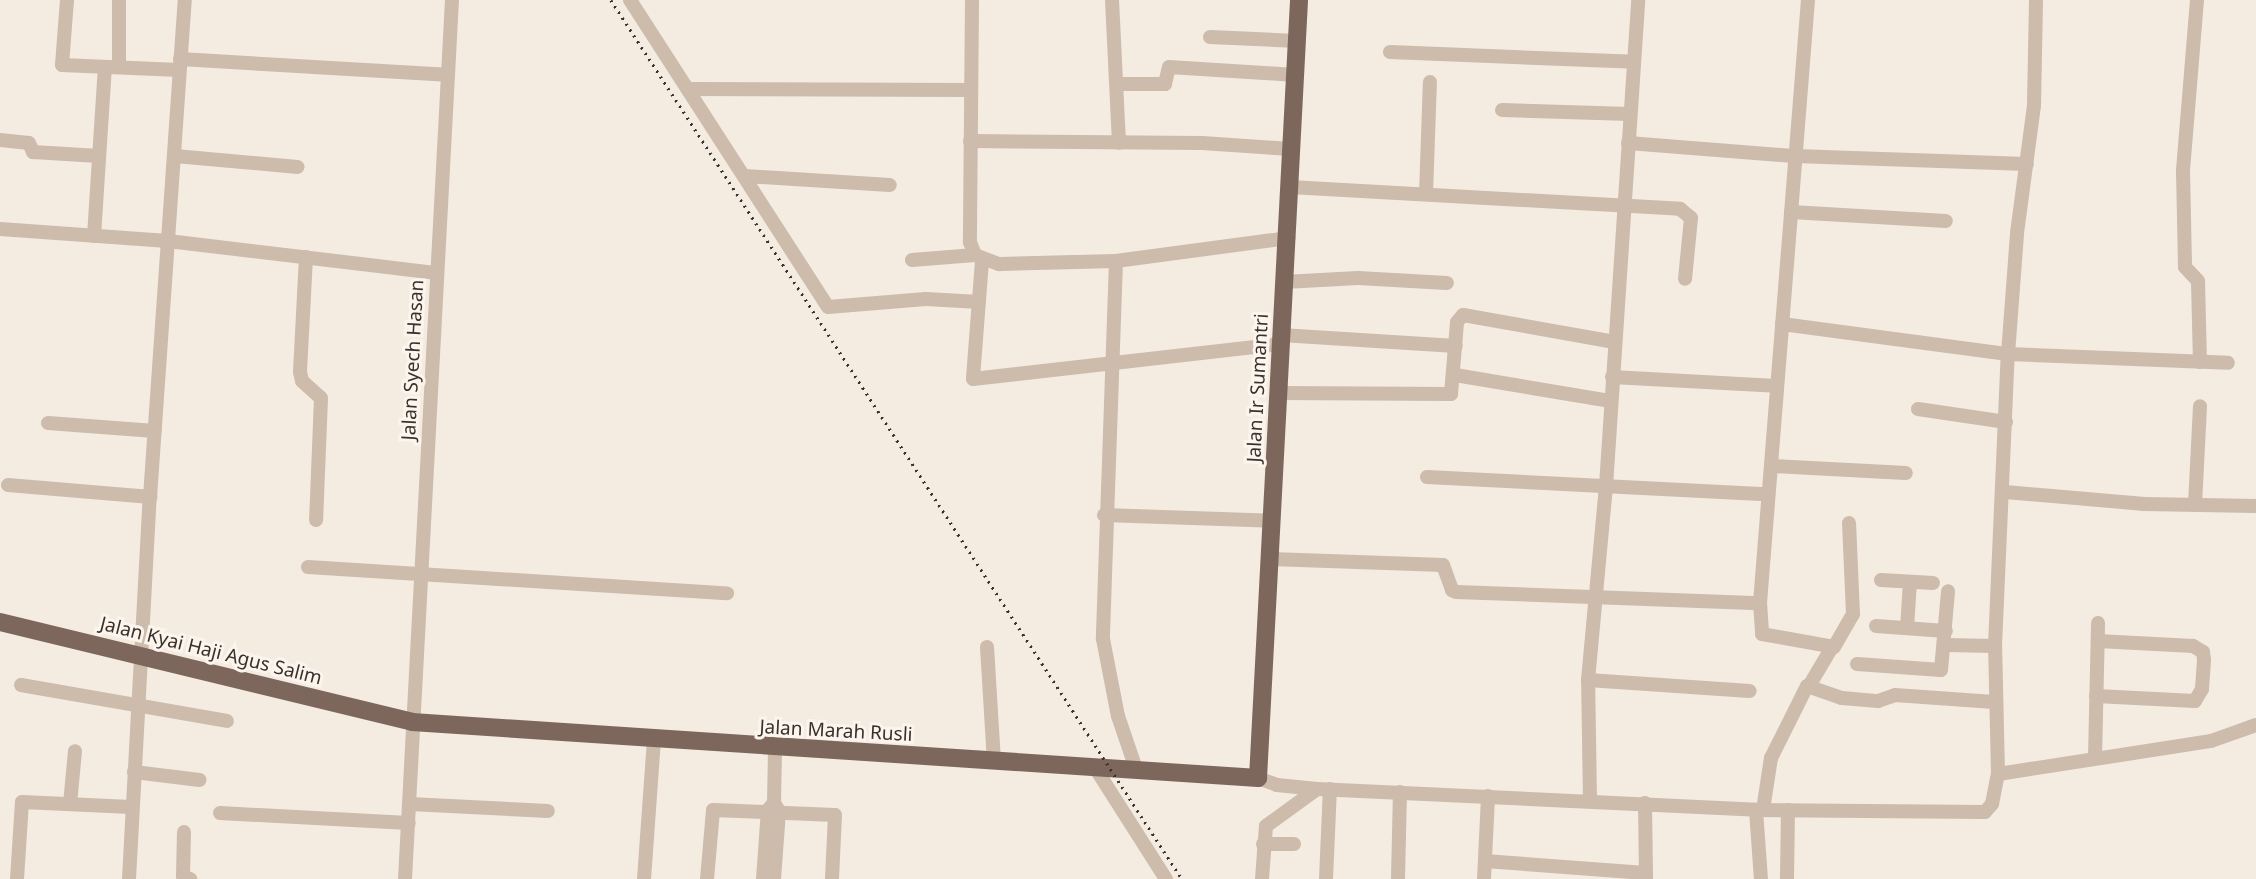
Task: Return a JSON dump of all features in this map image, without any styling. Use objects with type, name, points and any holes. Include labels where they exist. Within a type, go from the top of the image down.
[{"type":"main road","name":"Jalan Ir Sumantri","points":[[1258,778],[1299,0]]},
{"type":"main road","name":"Jalan Kyai Haji Agus Salim","points":[[0,622],[412,722]]},
{"type":"main road","name":"Jalan Marah Rusli","points":[[412,722],[654,741],[1258,778]]},
{"type":"street","points":[[67,0],[62,65],[179,65],[447,75]]},
{"type":"street","points":[[94,236],[99,156],[119,0]]},
{"type":"street","points":[[129,879],[131,807],[142,703],[141,656],[150,496],[185,0]]},
{"type":"street","name":"Jalan Syech Hasan","points":[[405,879],[419,572],[452,0]]},
{"type":"street","points":[[630,0],[828,307],[926,299],[979,302]]},
{"type":"street","points":[[972,0],[970,242],[979,258],[979,302],[973,379],[1281,339],[1456,345]]},
{"type":"street","points":[[1112,0],[1119,143]]},
{"type":"street","points":[[1590,801],[1588,680],[1606,486],[1638,0]]},
{"type":"street","points":[[1808,0],[1776,386],[1772,466],[1766,494],[1760,603],[1762,634],[1803,639],[1831,649]]},
{"type":"street","points":[[1258,778],[1277,785],[1323,789],[1760,810],[1985,812],[1992,804],[1998,774],[1994,702],[1995,646],[2005,492],[2008,354],[2034,105],[2036,0]]},
{"type":"street","points":[[2197,0],[2183,170],[2185,267],[2199,283],[2200,362]]},
{"type":"street","points":[[1210,37],[1297,41]]},
{"type":"street","points":[[1390,52],[1634,62]]},
{"type":"street","points":[[1117,84],[1164,84],[1169,67],[1295,75]]},
{"type":"street","points":[[1426,194],[1430,82]]},
{"type":"street","points":[[688,89],[970,90]]},
{"type":"street","points":[[1502,110],[1630,114]]},
{"type":"street","points":[[0,140],[29,143],[33,152],[99,156]]},
{"type":"street","points":[[970,141],[1291,149]]},
{"type":"street","points":[[1628,143],[1795,156],[2027,164]]},
{"type":"street","points":[[175,156],[298,167]]},
{"type":"street","points":[[745,176],[890,185]]},
{"type":"street","points":[[1290,187],[1624,203],[1689,212],[1685,279]]},
{"type":"street","points":[[1791,212],[1946,221]]},
{"type":"street","points":[[0,229],[168,241],[437,273]]},
{"type":"street","points":[[912,260],[979,258],[999,264],[1115,261],[1288,238]]},
{"type":"street","points":[[306,257],[300,372],[302,381],[321,398],[316,520]]},
{"type":"street","points":[[1115,261],[1104,515],[1103,639],[1118,716],[1136,769]]},
{"type":"street","points":[[1284,282],[1358,278],[1447,283]]},
{"type":"street","points":[[1279,393],[1451,394],[1455,375],[1457,322],[1463,315],[1615,342]]},
{"type":"street","points":[[1782,324],[2008,354],[2228,363]]},
{"type":"street","points":[[1455,375],[1611,401]]},
{"type":"street","points":[[1612,377],[1776,386]]},
{"type":"street","points":[[2195,505],[2200,406]]},
{"type":"street","points":[[1918,409],[2006,422]]},
{"type":"street","points":[[47,423],[155,431]]},
{"type":"street","points":[[1772,466],[1906,473]]},
{"type":"street","points":[[1427,477],[1766,494]]},
{"type":"street","points":[[8,485],[150,496]]},
{"type":"street","points":[[2005,492],[2195,505],[2256,506]]},
{"type":"street","points":[[1104,515],[1272,521]]},
{"type":"street","points":[[1761,879],[1760,810],[1771,758],[1809,686],[1853,614],[1849,523]]},
{"type":"street","points":[[1271,559],[1443,565],[1453,591],[1760,603]]},
{"type":"street","points":[[308,567],[727,593]]},
{"type":"street","points":[[1881,580],[1933,583]]},
{"type":"street","points":[[1907,628],[1910,582]]},
{"type":"street","points":[[1857,664],[1941,670],[1946,638],[1948,591]]},
{"type":"street","points":[[2095,758],[2098,622]]},
{"type":"street","points":[[1876,626],[1907,628],[1995,646]]},
{"type":"street","points":[[2096,696],[2195,701],[2202,689],[2204,660],[2203,653],[2193,646],[2098,641]]},
{"type":"street","points":[[987,647],[994,761]]},
{"type":"street","points":[[1588,680],[1750,691]]},
{"type":"street","points":[[21,685],[142,703],[227,721]]},
{"type":"street","points":[[1809,686],[1842,698],[1878,701],[1895,695],[1994,702]]},
{"type":"street","points":[[1998,774],[2211,741],[2256,725]]},
{"type":"street","points":[[644,879],[654,741]]},
{"type":"street","points":[[774,879],[775,749]]},
{"type":"street","points":[[70,804],[75,751]]},
{"type":"street","points":[[1094,766],[1166,879]]},
{"type":"street","points":[[134,772],[200,780]]},
{"type":"street","points":[[1262,879],[1266,826],[1323,789]]},
{"type":"street","points":[[1323,789],[1326,879]]},
{"type":"street","points":[[1398,879],[1400,792]]},
{"type":"street","points":[[1484,879],[1488,796]]},
{"type":"street","points":[[17,879],[22,802],[131,807]]},
{"type":"street","points":[[1485,861],[1646,876],[1646,803]]},
{"type":"street","points":[[410,804],[548,811]]},
{"type":"street","points":[[763,879],[774,808]]},
{"type":"street","points":[[707,879],[710,812],[774,808],[835,816],[832,879]]},
{"type":"street","points":[[1787,879],[1788,810]]},
{"type":"street","points":[[220,813],[409,823]]},
{"type":"street","points":[[184,832],[183,876],[190,879]]},
{"type":"street","points":[[1263,844],[1294,844]]},
{"type":"railway","points":[[611,0],[1182,879]]}]
